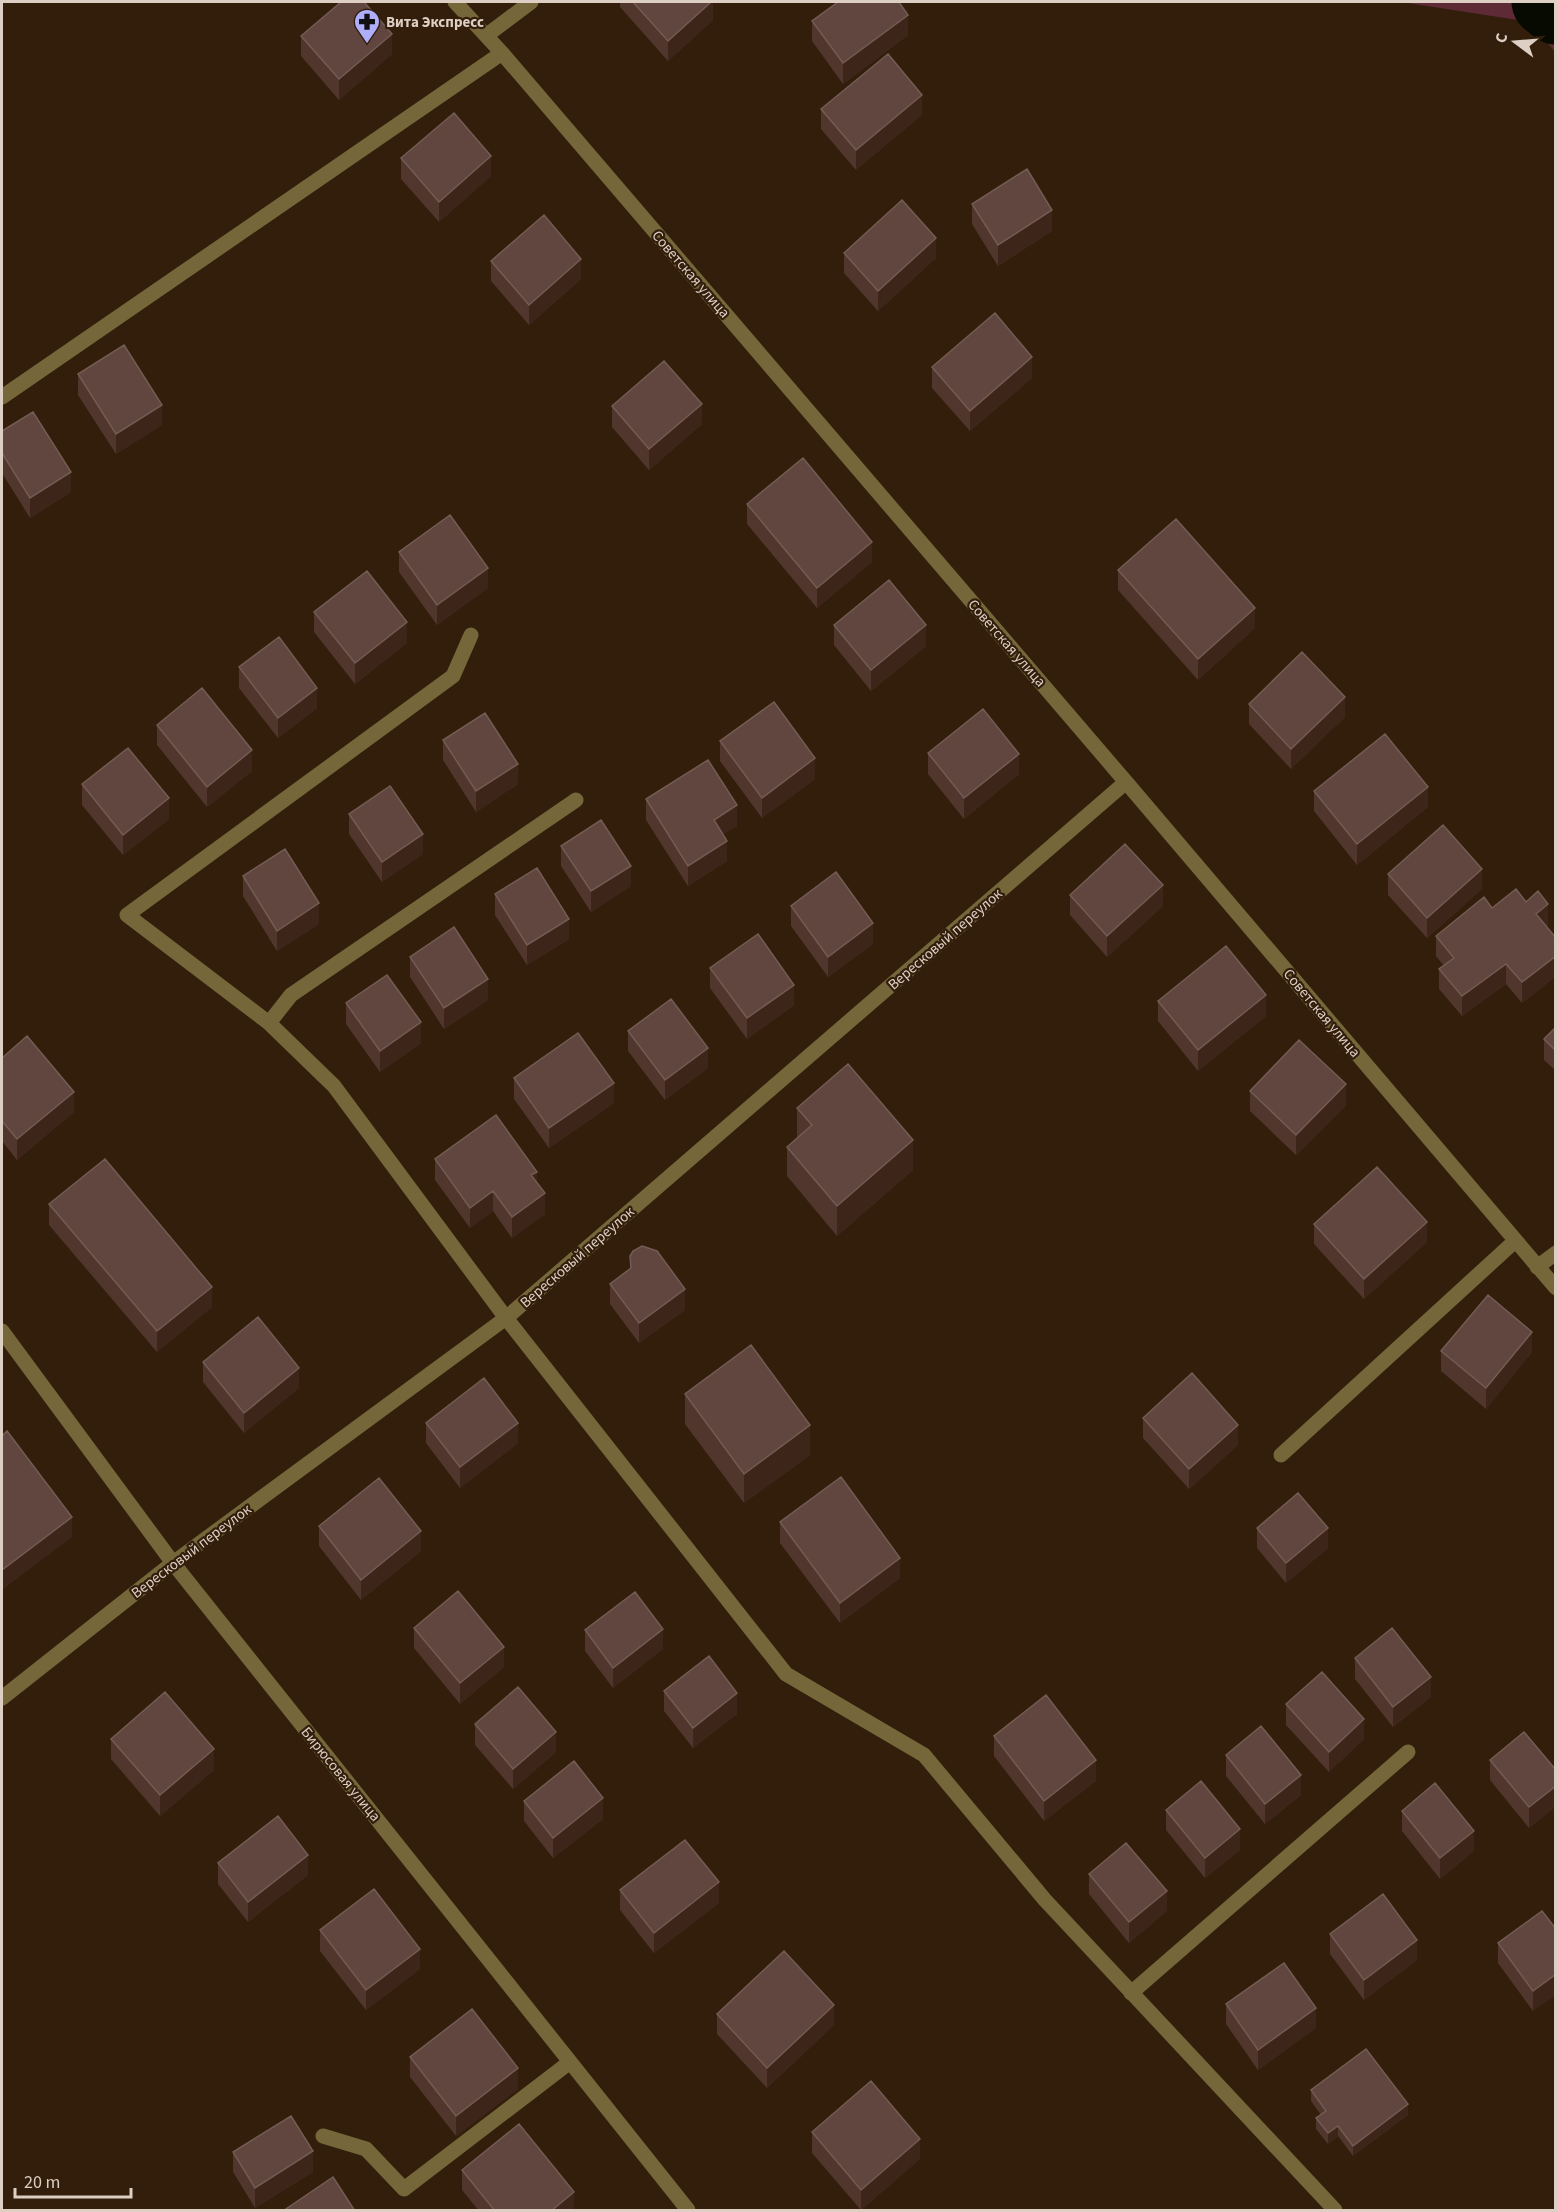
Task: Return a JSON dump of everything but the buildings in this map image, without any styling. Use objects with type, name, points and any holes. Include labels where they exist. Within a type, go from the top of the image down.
[{"type":"street","name":"Советская улица","points":[[455,2],[487,35],[1556,1288]]},
{"type":"street","points":[[487,35],[531,2]]},
{"type":"street","points":[[2,397],[502,53]]},
{"type":"street","points":[[471,635],[453,676],[127,915],[269,1023],[334,1086],[506,1318],[786,1674],[924,1755],[1045,1900],[1335,2211]]},
{"type":"street","name":"Вересковый переулок","points":[[2,1698],[173,1563],[506,1318],[1126,782]]},
{"type":"street","points":[[269,1023],[291,995],[576,800]]},
{"type":"street","points":[[1281,1455],[1515,1241]]},
{"type":"street","points":[[1537,1267],[1556,1253]]},
{"type":"street","name":"Бирюсовая улица","points":[[2,1331],[173,1563],[688,2211]]},
{"type":"street","points":[[1131,1993],[1408,1752]]},
{"type":"street","points":[[323,2136],[366,2149],[404,2188],[570,2062]]},
{"type":"shaded area","points":[[1401,2],[1555,2],[1555,52],[1531,22]]},
{"type":"waterway","points":[[1546,2],[1556,10]]},
{"type":"place","name":"Вита Экспресс","points":[[367,45]]}]
